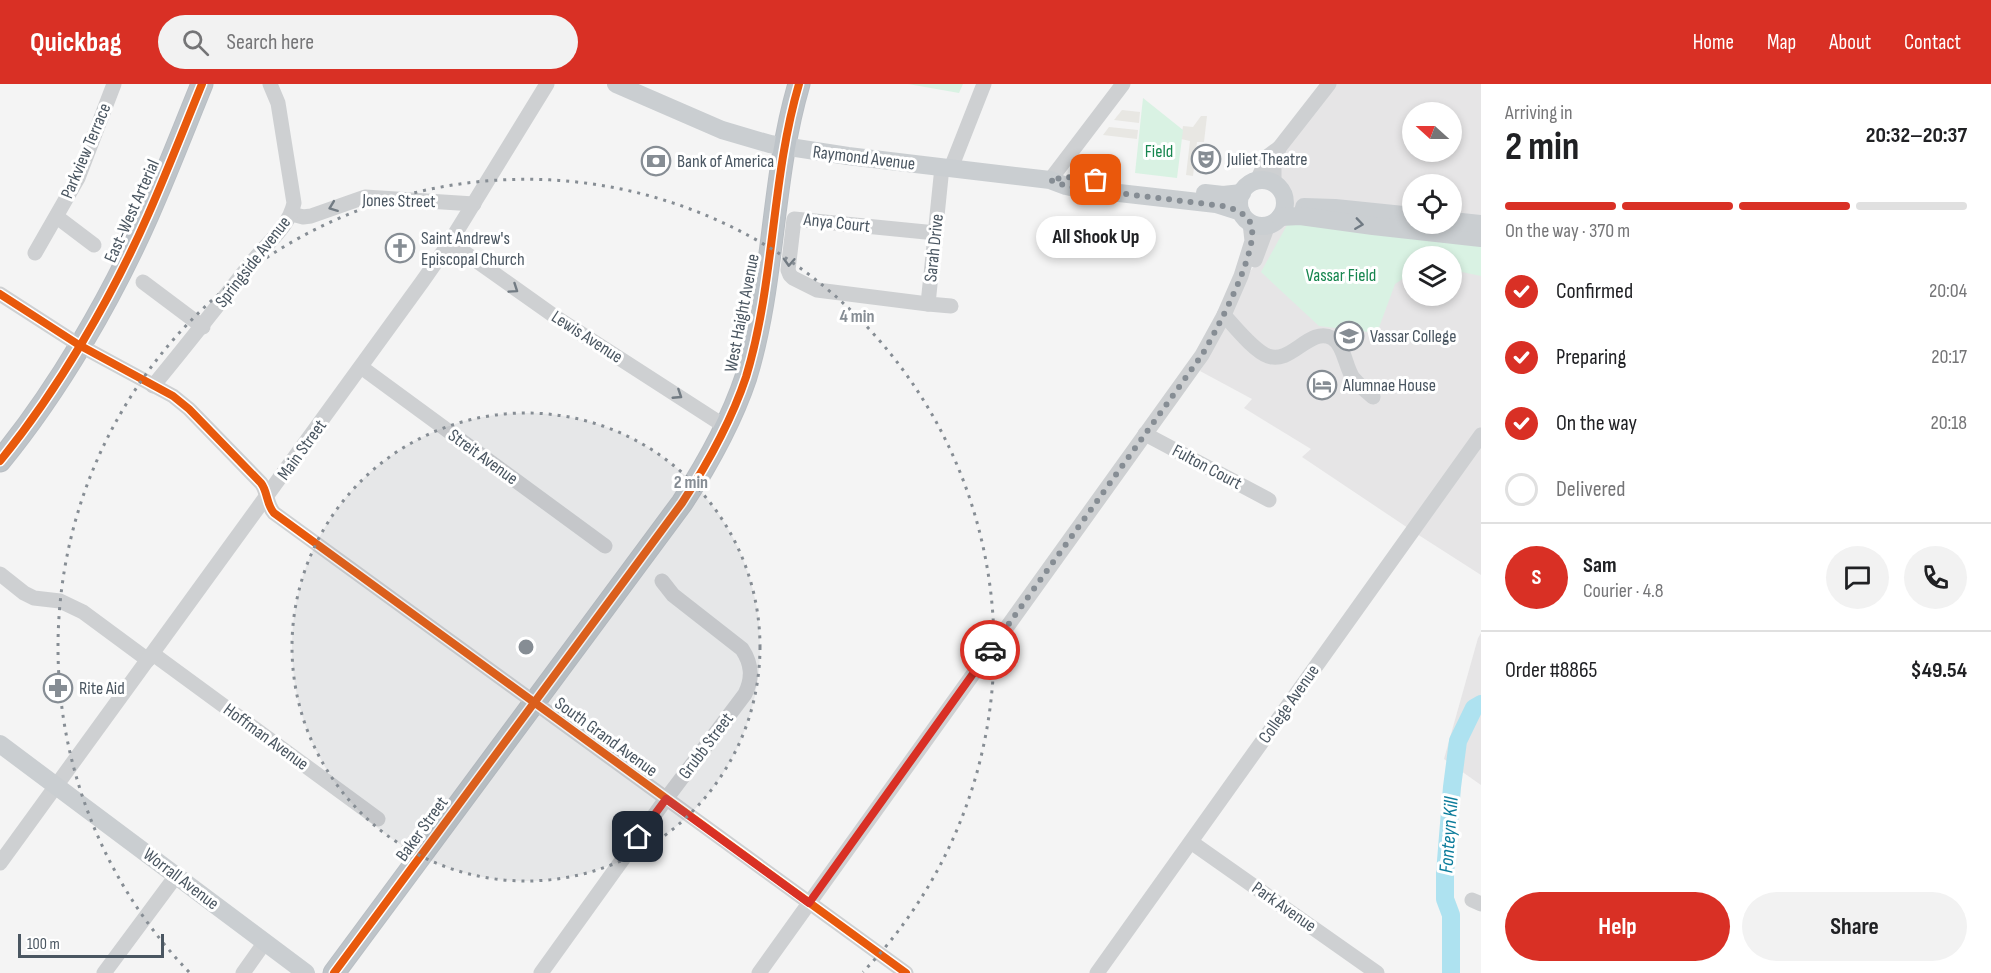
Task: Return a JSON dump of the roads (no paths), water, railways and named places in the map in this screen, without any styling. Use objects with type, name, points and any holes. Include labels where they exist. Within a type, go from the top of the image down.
[{"type":"highway","name":"East-West Arterial","points":[[0,461],[42,406],[116,280],[140,232],[201,84]]},
{"type":"highway","name":"West Haight Avenue","points":[[534,703],[682,503],[726,427],[746,377],[755,344],[785,147],[799,84]]},
{"type":"highway","name":"Baker Street","points":[[334,973],[534,703]]},
{"type":"main road","name":"Raymond Avenue","points":[[616,84],[722,130],[785,147],[1050,180],[1077,188],[1216,204],[1265,216],[1300,216],[1481,238]]},
{"type":"main road","name":"Raymond Avenue","points":[[1050,180],[1067,177],[1223,195],[1242,193]]},
{"type":"main road","points":[[1266,182],[1281,191],[1265,216],[1240,206],[1242,193],[1251,183],[1266,182]]},
{"type":"main road","name":"Raymond Avenue","points":[[1265,216],[1301,207],[1402,215]]},
{"type":"main road","points":[[1462,222],[1481,224]]},
{"type":"main road","name":"Worrall Avenue","points":[[0,744],[306,973]]},
{"type":"street","name":"Parkview Terrace","points":[[35,253],[57,218],[78,177],[114,84]]},
{"type":"street","name":"Springside Avenue","points":[[153,386],[203,327],[292,214],[294,203],[278,103],[270,84]]},
{"type":"street","name":"Main Street","points":[[0,863],[268,497],[450,242],[547,84]]},
{"type":"street","name":"Sarah Drive","points":[[951,306],[928,304],[936,233],[946,168],[984,84]]},
{"type":"street","points":[[1050,180],[1123,84]]},
{"type":"street","points":[[1266,182],[1279,148],[1329,84]]},
{"type":"street","name":"Jones Street","points":[[292,214],[303,217],[311,216],[365,197],[474,204]]},
{"type":"street","points":[[759,973],[1202,355],[1224,315],[1241,276],[1252,241],[1265,216]]},
{"type":"street","points":[[57,218],[94,245]]},
{"type":"street","name":"Anya Court","points":[[928,304],[817,290],[790,275],[788,270],[794,219],[936,233]]},
{"type":"street","name":"Lewis Avenue","points":[[450,242],[557,318],[726,427]]},
{"type":"street","points":[[144,282],[203,327]]},
{"type":"street","name":"South Grand Avenue","points":[[0,294],[79,345],[173,396],[189,409],[261,483],[266,490],[269,508],[274,513],[906,973]]},
{"type":"street","points":[[1224,315],[1259,350],[1272,357],[1284,356],[1318,337],[1329,336],[1340,344],[1345,364],[1353,378],[1373,397]]},
{"type":"street","name":"Streit Avenue","points":[[361,368],[605,546]]},
{"type":"street","name":"Fulton Court","points":[[1144,434],[1269,500]]},
{"type":"street","name":"College Avenue","points":[[1097,973],[1481,435]]},
{"type":"street","name":"Hoffman Avenue","points":[[0,574],[34,598],[60,601],[83,612],[151,657],[378,819]]},
{"type":"street","name":"Grubb Street","points":[[541,973],[745,694],[750,684],[749,660],[742,649],[673,596],[662,581]]},
{"type":"street","name":"Park Avenue","points":[[1191,842],[1377,973]]},
{"type":"street","points":[[104,973],[176,876]]},
{"type":"street","points":[[243,973],[265,942]]},
{"type":"waterway","name":"Fonteyn Kill","points":[[1451,973],[1451,915],[1445,899],[1445,873],[1452,787],[1458,741],[1474,708],[1481,704]]},
{"type":"place","name":"Juliet Theatre","points":[[1206,159]]},
{"type":"place","name":"Bank of America","points":[[656,161]]},
{"type":"place","name":"All Shook Up","points":[[1096,180]]},
{"type":"place","name":"Saint Andrew's Episcopal Church","points":[[400,248]]},
{"type":"place","name":"Vassar College","points":[[1349,336]]},
{"type":"place","name":"Alumnae House","points":[[1322,385]]},
{"type":"place","name":"Rite Aid","points":[[58,688]]},
{"type":"park label","name":"Field","points":[[1159,151]]},
{"type":"park label","name":"Vassar Field","points":[[1341,275]]}]
